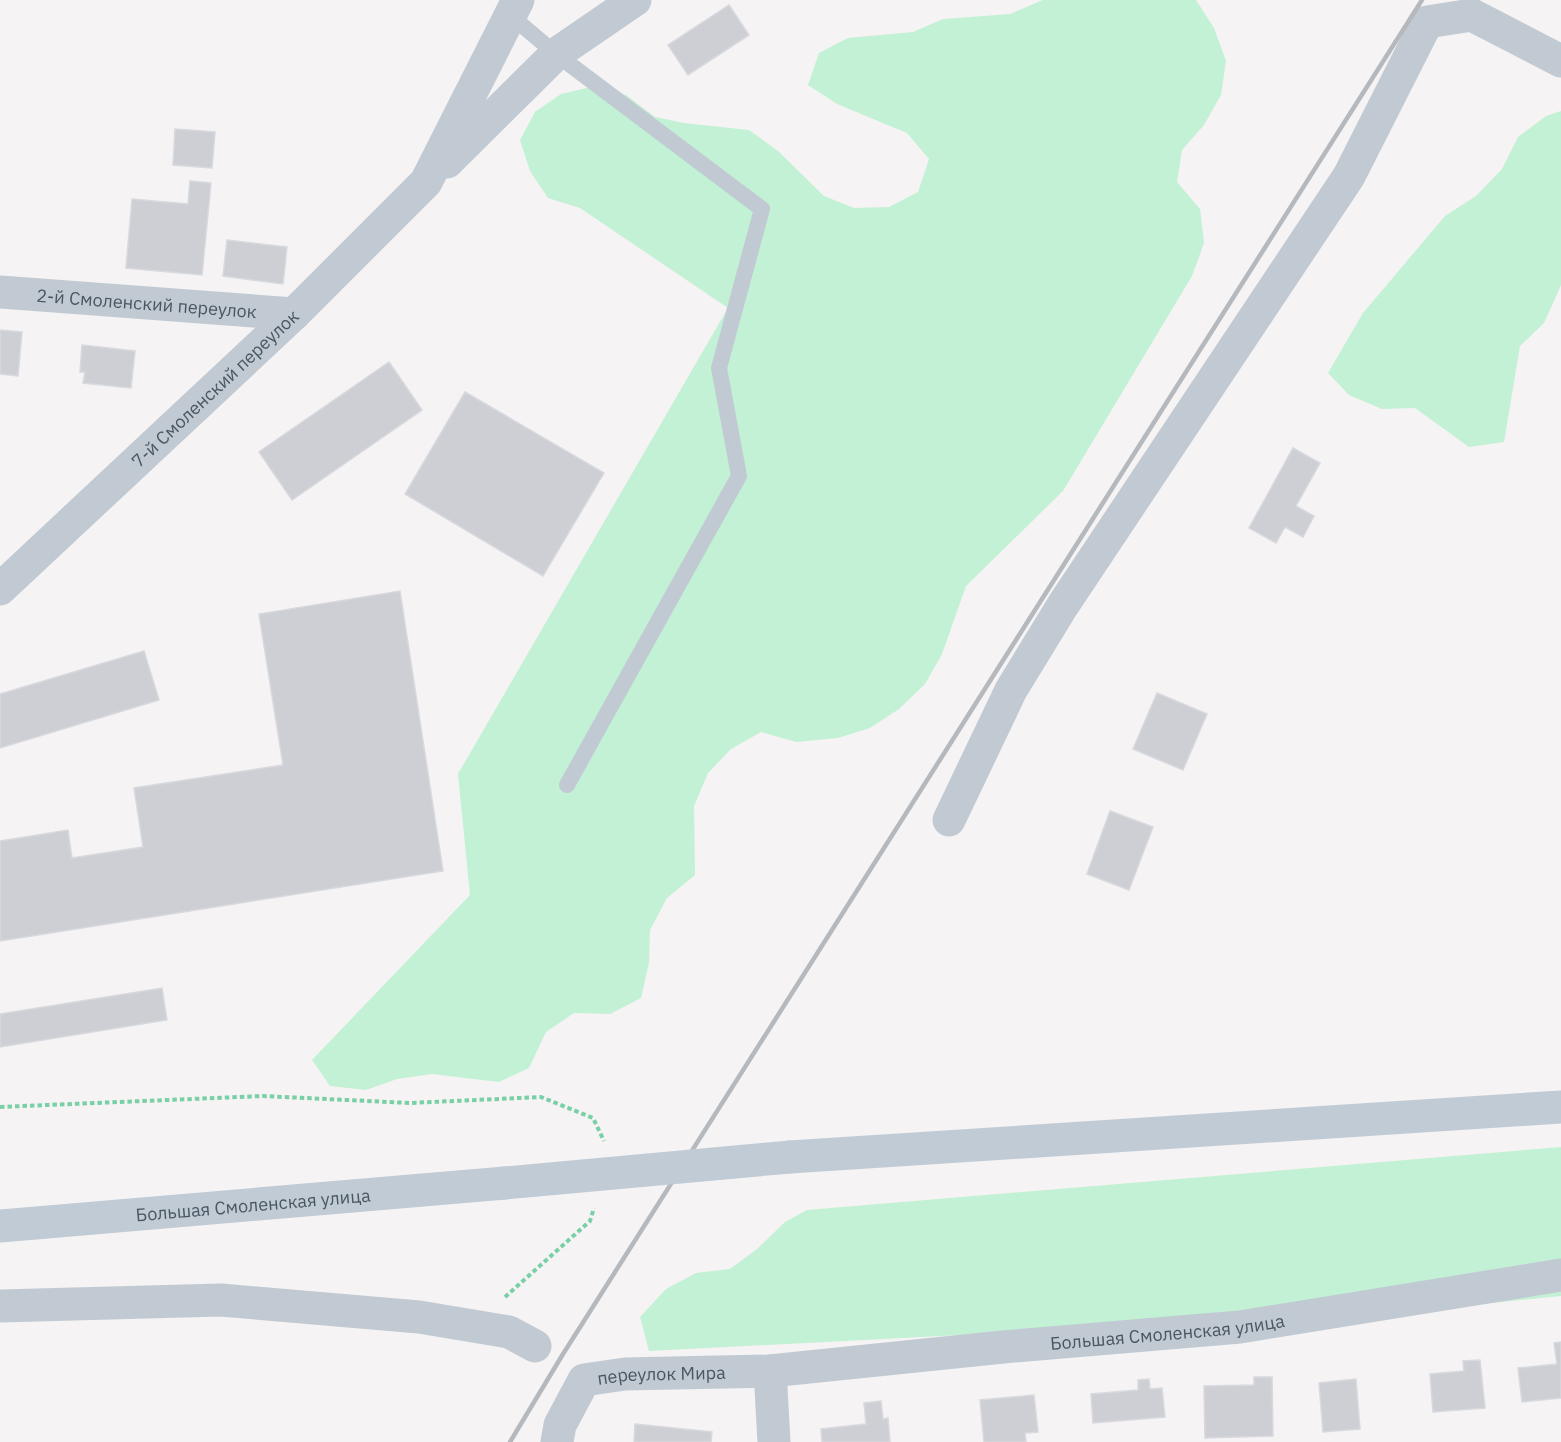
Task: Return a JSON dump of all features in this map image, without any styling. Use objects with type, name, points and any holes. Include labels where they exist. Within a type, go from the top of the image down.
[{"type":"main road","name":"Большая Смоленская улица","points":[[0,1226],[790,1157],[1561,1107]]},
{"type":"street","name":"7-й Смоленский переулок","points":[[0,589],[294,314],[556,54],[635,0]]},
{"type":"street","name":"7-й Смоленский переулок","points":[[426,182],[514,8]]},
{"type":"street","points":[[949,820],[1011,690],[1063,605],[1349,176],[1426,22],[1472,15],[1561,61]]},
{"type":"street","name":"2-й Смоленский переулок","points":[[0,292],[294,314]]},
{"type":"street","name":"Большая Смоленская улица","points":[[770,1371],[1004,1347],[1240,1327],[1561,1275]]},
{"type":"street","points":[[0,1306],[221,1300],[419,1317],[509,1332],[535,1346]]},
{"type":"street","points":[[770,1371],[774,1442]]},
{"type":"street","name":"переулок Мира","points":[[557,1442],[560,1425],[584,1380],[626,1374],[770,1371]]},
{"type":"lane","points":[[514,8],[556,54],[762,209],[719,368],[739,476],[567,784]]},
{"type":"path","points":[[0,1107],[263,1096],[410,1103],[541,1097],[593,1118],[606,1145]]},
{"type":"path","points":[[482,1328],[489,1310],[590,1221],[597,1198]]},
{"type":"green space","points":[[1043,0],[1196,0],[1214,28],[1226,61],[1221,95],[1204,125],[1182,150],[1177,182],[1200,209],[1204,243],[1192,276],[1063,491],[966,586],[942,654],[925,684],[899,709],[870,728],[838,738],[796,742],[761,732],[731,749],[708,773],[694,806],[695,875],[667,898],[650,930],[649,963],[641,998],[610,1014],[574,1013],[546,1032],[529,1068],[499,1082],[432,1074],[397,1079],[366,1090],[330,1086],[312,1060],[470,895],[458,774],[728,308],[580,208],[548,198],[530,171],[520,140],[535,112],[561,94],[591,87],[626,95],[655,117],[684,123],[749,130],[778,151],[824,196],[854,208],[889,207],[918,192],[929,159],[907,133],[837,104],[808,85],[819,53],[848,38],[913,32],[943,19],[1010,14]]},
{"type":"green space","points":[[1561,111],[1561,285],[1544,323],[1520,346],[1504,442],[1469,447],[1415,408],[1382,409],[1349,395],[1328,373],[1363,313],[1445,216],[1476,196],[1502,169],[1518,137],[1546,116]]},
{"type":"green space","points":[[1561,1147],[1561,1296],[1404,1312],[649,1351],[640,1317],[666,1289],[696,1273],[730,1269],[757,1249],[785,1222],[807,1210]]},
{"type":"building","points":[[729,5],[749,35],[688,75],[668,45]]},
{"type":"building","points":[[175,129],[215,132],[212,168],[173,165]]},
{"type":"building","points":[[190,181],[211,183],[202,275],[126,268],[132,199],[188,204]]},
{"type":"building","points":[[227,240],[287,247],[283,284],[223,276]]},
{"type":"building","points":[[0,330],[22,332],[18,376],[0,374]]},
{"type":"building","points":[[82,345],[135,351],[131,388],[83,383],[85,372],[80,372]]},
{"type":"building","points":[[389,362],[422,410],[292,500],[259,452]]},
{"type":"building","points":[[465,392],[604,473],[543,576],[405,494]]},
{"type":"building","points":[[1293,448],[1320,463],[1296,506],[1314,516],[1303,537],[1285,527],[1276,543],[1249,528]]},
{"type":"building","points":[[400,591],[443,871],[0,941],[0,841],[68,830],[72,858],[143,847],[134,788],[283,765],[259,614]]},
{"type":"building","points":[[144,651],[159,700],[0,748],[0,694]]},
{"type":"building","points":[[1157,693],[1207,714],[1183,770],[1133,749]]},
{"type":"building","points":[[1110,811],[1153,827],[1129,890],[1087,874]]},
{"type":"building","points":[[162,988],[167,1020],[0,1047],[0,1014]]},
{"type":"building","points":[[1561,1342],[1561,1398],[1522,1402],[1518,1368],[1557,1364],[1554,1343]]},
{"type":"building","points":[[1480,1360],[1485,1408],[1433,1412],[1430,1374],[1464,1371],[1463,1361]]},
{"type":"building","points":[[1254,1377],[1272,1377],[1273,1436],[1205,1438],[1204,1386],[1254,1385]]},
{"type":"building","points":[[1149,1379],[1150,1389],[1162,1388],[1165,1417],[1093,1423],[1091,1394],[1138,1390],[1138,1380]]},
{"type":"building","points":[[1356,1379],[1360,1429],[1323,1432],[1319,1383]]},
{"type":"building","points":[[1034,1395],[1038,1432],[1025,1433],[1026,1442],[984,1442],[980,1400]]},
{"type":"building","points":[[881,1401],[883,1419],[888,1418],[890,1442],[822,1442],[821,1429],[866,1424],[864,1403]]},
{"type":"building","points":[[635,1424],[712,1432],[711,1442],[634,1442]]},
{"type":"railway","points":[[510,1442],[563,1354],[1422,0]]}]
